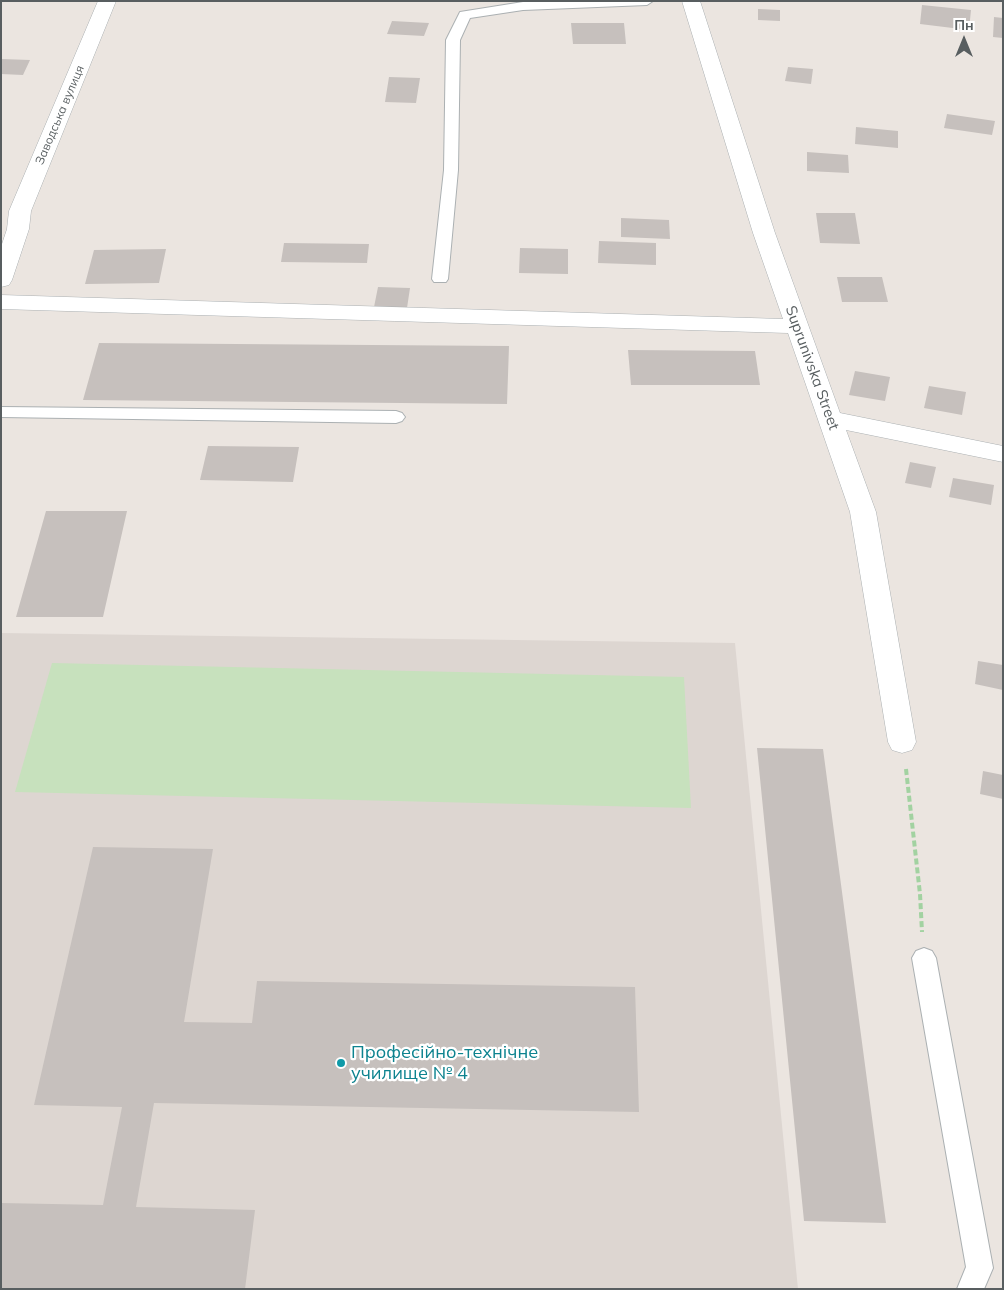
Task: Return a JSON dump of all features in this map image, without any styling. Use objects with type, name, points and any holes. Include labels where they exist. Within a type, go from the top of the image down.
[{"type":"street","points":[[1,280],[18,229],[20,211],[106,1]]},
{"type":"street","name":"Suprunivska Street","points":[[691,1],[764,233],[863,512],[902,742]]},
{"type":"street","points":[[1,302],[798,326]]},
{"type":"street","points":[[830,419],[1003,454]]},
{"type":"lane","points":[[440,279],[451,170],[453,40],[465,15],[522,6],[647,1]]},
{"type":"lane","points":[[1,412],[396,417]]},
{"type":"lane","points":[[924,958],[980,1268],[970,1289]]},
{"type":"path","points":[[902,742],[920,894],[924,958]]},
{"type":"shaded area","points":[[1,633],[735,643],[798,1289],[1,1289]]},
{"type":"green space","points":[[52,663],[684,677],[691,808],[15,792]]},
{"type":"building","points":[[922,5],[971,10],[969,30],[920,24]]},
{"type":"building","points":[[758,9],[780,10],[780,21],[758,20]]},
{"type":"building","points":[[994,17],[1003,18],[1003,38],[993,37]]},
{"type":"building","points":[[392,21],[429,23],[424,36],[387,34]]},
{"type":"building","points":[[571,23],[624,23],[626,44],[573,44]]},
{"type":"building","points":[[1,59],[30,60],[23,75],[1,74]]},
{"type":"building","points":[[788,67],[813,69],[811,84],[785,81]]},
{"type":"building","points":[[389,77],[420,78],[416,103],[385,102]]},
{"type":"building","points":[[947,114],[995,121],[992,135],[944,128]]},
{"type":"building","points":[[856,127],[898,131],[898,148],[855,144]]},
{"type":"building","points":[[807,152],[848,155],[849,173],[807,171]]},
{"type":"building","points":[[816,213],[855,213],[860,244],[820,243]]},
{"type":"building","points":[[621,218],[669,220],[670,239],[621,237]]},
{"type":"building","points":[[599,241],[656,243],[656,265],[598,263]]},
{"type":"building","points":[[284,243],[369,244],[367,263],[281,262]]},
{"type":"building","points":[[520,248],[568,249],[568,274],[519,273]]},
{"type":"building","points":[[166,249],[159,283],[85,284],[94,250]]},
{"type":"building","points":[[837,277],[882,277],[888,302],[842,302]]},
{"type":"building","points":[[378,287],[410,288],[407,308],[374,307]]},
{"type":"building","points":[[99,343],[509,346],[507,404],[83,400]]},
{"type":"building","points":[[628,350],[755,351],[760,385],[631,385]]},
{"type":"building","points":[[855,371],[890,377],[885,401],[849,395]]},
{"type":"building","points":[[929,386],[966,392],[962,415],[924,408]]},
{"type":"building","points":[[208,446],[299,447],[293,482],[200,480]]},
{"type":"building","points":[[910,462],[936,467],[931,488],[905,483]]},
{"type":"building","points":[[953,478],[994,485],[991,505],[949,497]]},
{"type":"building","points":[[46,511],[127,511],[103,617],[16,617]]},
{"type":"building","points":[[978,661],[1003,665],[1003,690],[975,684]]},
{"type":"building","points":[[757,748],[823,749],[886,1223],[804,1221]]},
{"type":"building","points":[[983,771],[1003,775],[1003,799],[980,794]]},
{"type":"building","name":"Професійно-технічне училище № 4","points":[[93,847],[213,849],[184,1022],[252,1023],[257,981],[635,987],[639,1112],[154,1103],[136,1207],[255,1210],[245,1289],[1,1289],[1,1203],[103,1205],[122,1107],[34,1105]]},
{"type":"place","name":"Професійно-технічне училище № 4","points":[[341,1063]]}]
